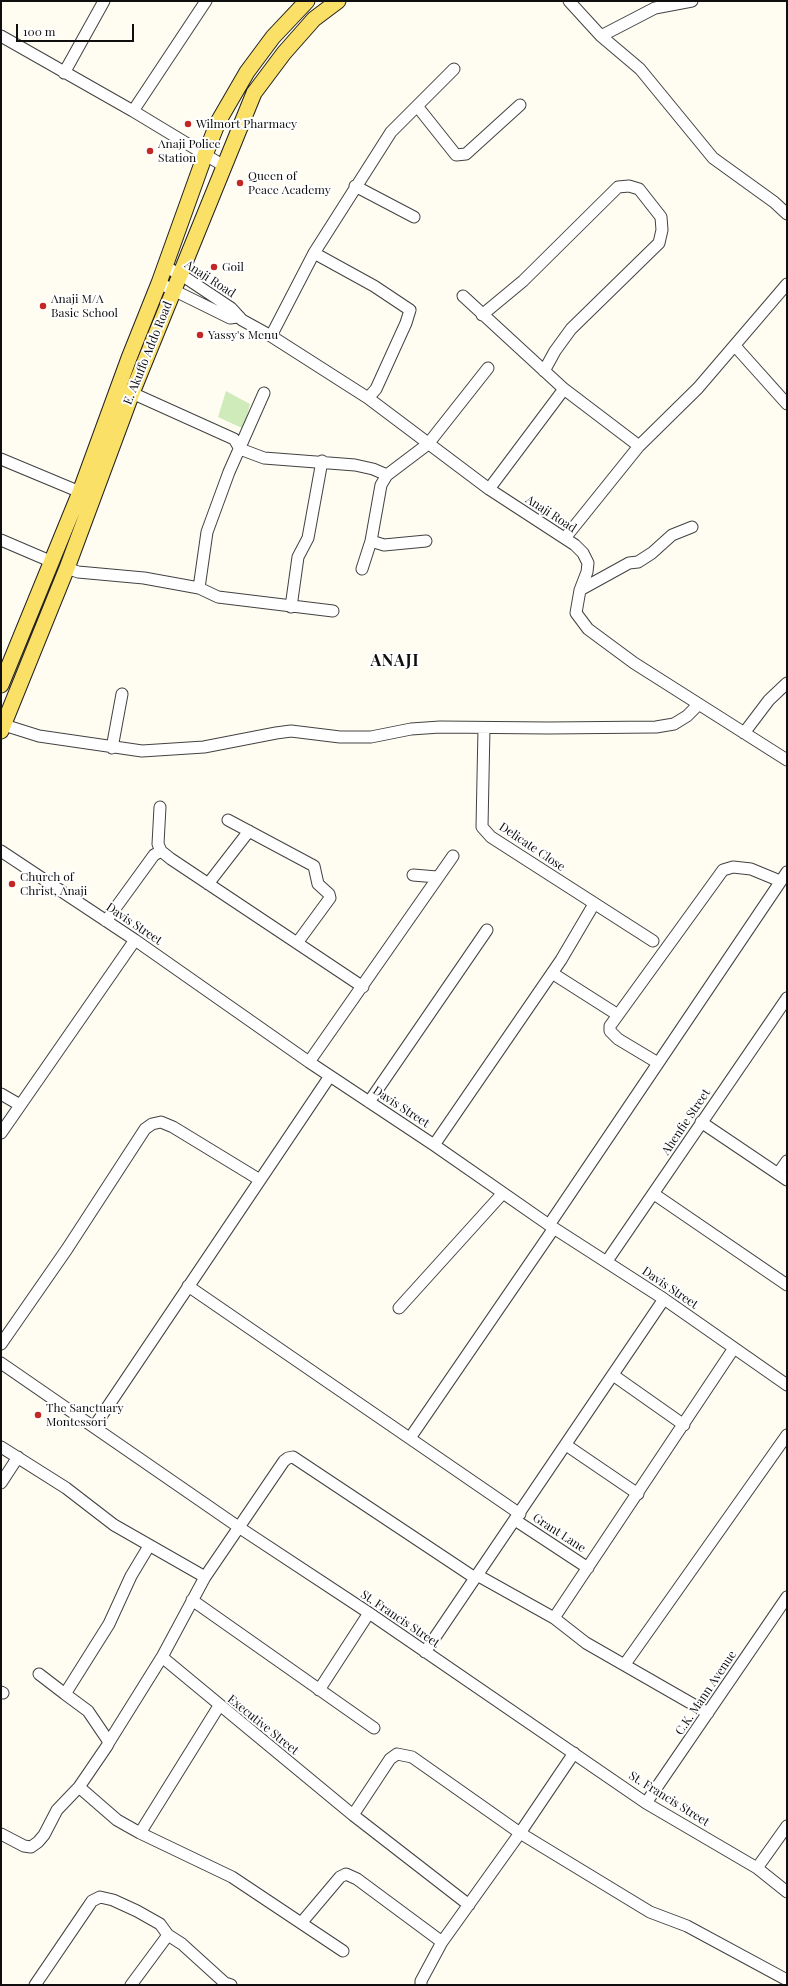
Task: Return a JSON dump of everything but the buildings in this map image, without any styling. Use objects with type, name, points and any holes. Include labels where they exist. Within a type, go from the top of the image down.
[{"type":"main road","name":"E. Akuffo Addo Road","points":[[1,685],[50,561],[80,492],[129,358],[165,268],[204,155],[218,122],[247,72],[273,36],[307,1]]},
{"type":"main road","name":"E. Akuffo Addo Road","points":[[2,728],[67,568],[132,393],[254,93],[284,53],[314,19],[338,1]]},
{"type":"street","points":[[64,73],[104,1]]},
{"type":"street","points":[[133,111],[206,1]]},
{"type":"street","points":[[569,1],[602,36],[640,69],[713,158],[774,202],[787,214]]},
{"type":"street","points":[[602,36],[655,8],[692,1]]},
{"type":"street","points":[[1,36],[133,111],[224,166]]},
{"type":"street","points":[[271,336],[314,253],[355,186],[391,132],[454,69]]},
{"type":"street","points":[[417,106],[456,155],[466,154],[520,105]]},
{"type":"street","points":[[355,186],[414,217]]},
{"type":"street","points":[[482,315],[523,281],[618,187],[630,186],[639,189],[661,217],[662,230],[659,243],[571,329],[555,351],[544,370]]},
{"type":"street","points":[[314,253],[374,286],[410,310],[406,323],[376,389],[368,398]]},
{"type":"street","name":"Anaji Road","points":[[165,268],[180,274],[231,308],[238,317],[271,336],[368,398],[489,489],[565,538],[583,553],[588,563],[587,572],[580,590],[576,613],[588,629],[634,663],[787,760]]},
{"type":"street","name":"Anaji Road","points":[[159,283],[230,318],[238,317]]},
{"type":"street","points":[[565,538],[639,446],[698,388],[787,284]]},
{"type":"street","points":[[463,296],[564,389],[639,446]]},
{"type":"street","points":[[734,346],[787,404]]},
{"type":"street","points":[[362,569],[371,541],[381,485],[387,475],[428,444],[488,368]]},
{"type":"street","points":[[489,489],[564,389]]},
{"type":"street","points":[[132,393],[234,440],[240,448],[264,458],[322,461],[355,465],[373,469],[387,475]]},
{"type":"street","points":[[199,588],[207,532],[229,472],[264,393]]},
{"type":"street","points":[[1,459],[80,492]]},
{"type":"street","points":[[291,607],[298,557],[308,538],[322,461]]},
{"type":"street","points":[[580,590],[629,563],[638,562],[652,553],[672,535],[692,527]]},
{"type":"street","points":[[1,540],[50,561]]},
{"type":"street","points":[[371,541],[384,545],[426,540]]},
{"type":"street","points":[[67,568],[78,572],[144,578],[199,588],[218,597],[333,611]]},
{"type":"street","points":[[744,733],[769,700],[787,683]]},
{"type":"street","points":[[112,748],[122,694]]},
{"type":"street","points":[[2,728],[38,736],[112,748],[142,751],[204,747],[276,732],[291,731],[340,737],[371,737],[426,728],[656,727],[674,724],[687,716],[699,704]]},
{"type":"street","name":"Delicate Close","points":[[484,728],[482,827],[491,837],[653,942]]},
{"type":"street","points":[[160,807],[158,844],[161,851],[170,859],[363,987]]},
{"type":"street","points":[[228,820],[314,866],[318,884],[329,894],[330,898],[297,943]]},
{"type":"street","points":[[208,884],[249,832]]},
{"type":"street","name":"Davis Street","points":[[1,851],[135,940],[309,1062],[434,1145],[502,1193],[664,1299],[787,1385]]},
{"type":"street","points":[[106,921],[154,855],[161,851]]},
{"type":"street","points":[[309,1062],[363,987],[437,877],[453,856]]},
{"type":"street","points":[[658,1063],[618,1039],[610,1031],[610,1026],[723,870],[733,867],[751,869],[780,882]]},
{"type":"street","points":[[410,1438],[552,1226],[658,1063],[787,872]]},
{"type":"street","points":[[413,875],[437,877]]},
{"type":"street","points":[[434,1145],[552,973],[594,904]]},
{"type":"street","points":[[368,1102],[488,930]]},
{"type":"street","points":[[1,1133],[135,940]]},
{"type":"street","points":[[552,973],[618,1016]]},
{"type":"street","name":"Ahenfie Street","points":[[607,1261],[787,998]]},
{"type":"street","points":[[94,1427],[330,1076]]},
{"type":"street","points":[[1,1094],[20,1105]]},
{"type":"street","points":[[1,1344],[67,1249],[145,1129],[152,1124],[161,1122],[174,1127],[260,1180]]},
{"type":"street","points":[[701,1122],[782,1177],[787,1161]]},
{"type":"street","points":[[399,1308],[502,1193]]},
{"type":"street","points":[[654,1194],[787,1285]]},
{"type":"street","name":"Grant Lane","points":[[188,1286],[410,1438],[588,1568]]},
{"type":"street","points":[[425,1652],[518,1517],[664,1299]]},
{"type":"street","points":[[554,1618],[734,1348]]},
{"type":"street","name":"St. Francis Street","points":[[1,1364],[240,1528],[369,1613],[646,1803],[756,1868],[787,1892]]},
{"type":"street","points":[[613,1375],[684,1425]]},
{"type":"street","points":[[625,1664],[787,1435]]},
{"type":"street","points":[[566,1445],[638,1494]]},
{"type":"street","points":[[1,1447],[66,1488],[114,1525],[205,1577]]},
{"type":"street","points":[[1,1483],[18,1457]]},
{"type":"street","points":[[1,1834],[24,1846],[31,1847],[44,1835],[57,1810],[79,1787],[102,1755],[162,1657],[205,1577],[240,1528],[284,1460],[293,1457],[476,1576],[554,1618],[586,1643],[625,1664],[708,1714]]},
{"type":"street","points":[[65,1694],[109,1624],[131,1576],[149,1546]]},
{"type":"street","name":"C.K. Mann Avenue","points":[[646,1803],[787,1597]]},
{"type":"street","points":[[192,1600],[374,1728]]},
{"type":"street","points":[[319,1690],[369,1613]]},
{"type":"street","name":"Executive Street","points":[[162,1657],[219,1706],[353,1815],[469,1905]]},
{"type":"street","points":[[39,1674],[88,1711],[109,1742]]},
{"type":"street","points":[[140,1833],[219,1706]]},
{"type":"street","points":[[421,1985],[421,1981],[442,1942],[520,1833],[574,1753]]},
{"type":"street","points":[[353,1815],[390,1759],[397,1754],[405,1754],[412,1757],[520,1833],[650,1912],[687,1926],[787,1980]]},
{"type":"street","points":[[79,1787],[117,1820],[140,1833],[232,1877],[302,1922],[343,1951]]},
{"type":"street","points":[[756,1868],[787,1826]]},
{"type":"street","points":[[302,1922],[340,1877],[346,1874],[357,1879],[442,1942]]},
{"type":"street","points":[[35,1985],[88,1906],[92,1901],[100,1897],[113,1900],[160,1924],[168,1935],[182,1944],[227,1984]]},
{"type":"street","points":[[132,1985],[168,1935]]},
{"type":"green space","points":[[226,391],[250,404],[244,429],[218,417]]},
{"type":"place","name":"Wilmort Pharmacy","points":[[188,124]]},
{"type":"place","name":"Anaji Police Station","points":[[150,151]]},
{"type":"place","name":"Queen of Peace Academy","points":[[240,183]]},
{"type":"place","name":"Goil","points":[[214,267]]},
{"type":"place","name":"Anaji M/A Basic School","points":[[43,306]]},
{"type":"place","name":"Yassy's Menu","points":[[200,335]]},
{"type":"place","name":"Church of Christ, Anaji","points":[[12,884]]},
{"type":"place","name":"The Sanctuary Montessori","points":[[38,1415]]},
{"type":"district","name":"ANAJI","points":[[395,661]]}]
